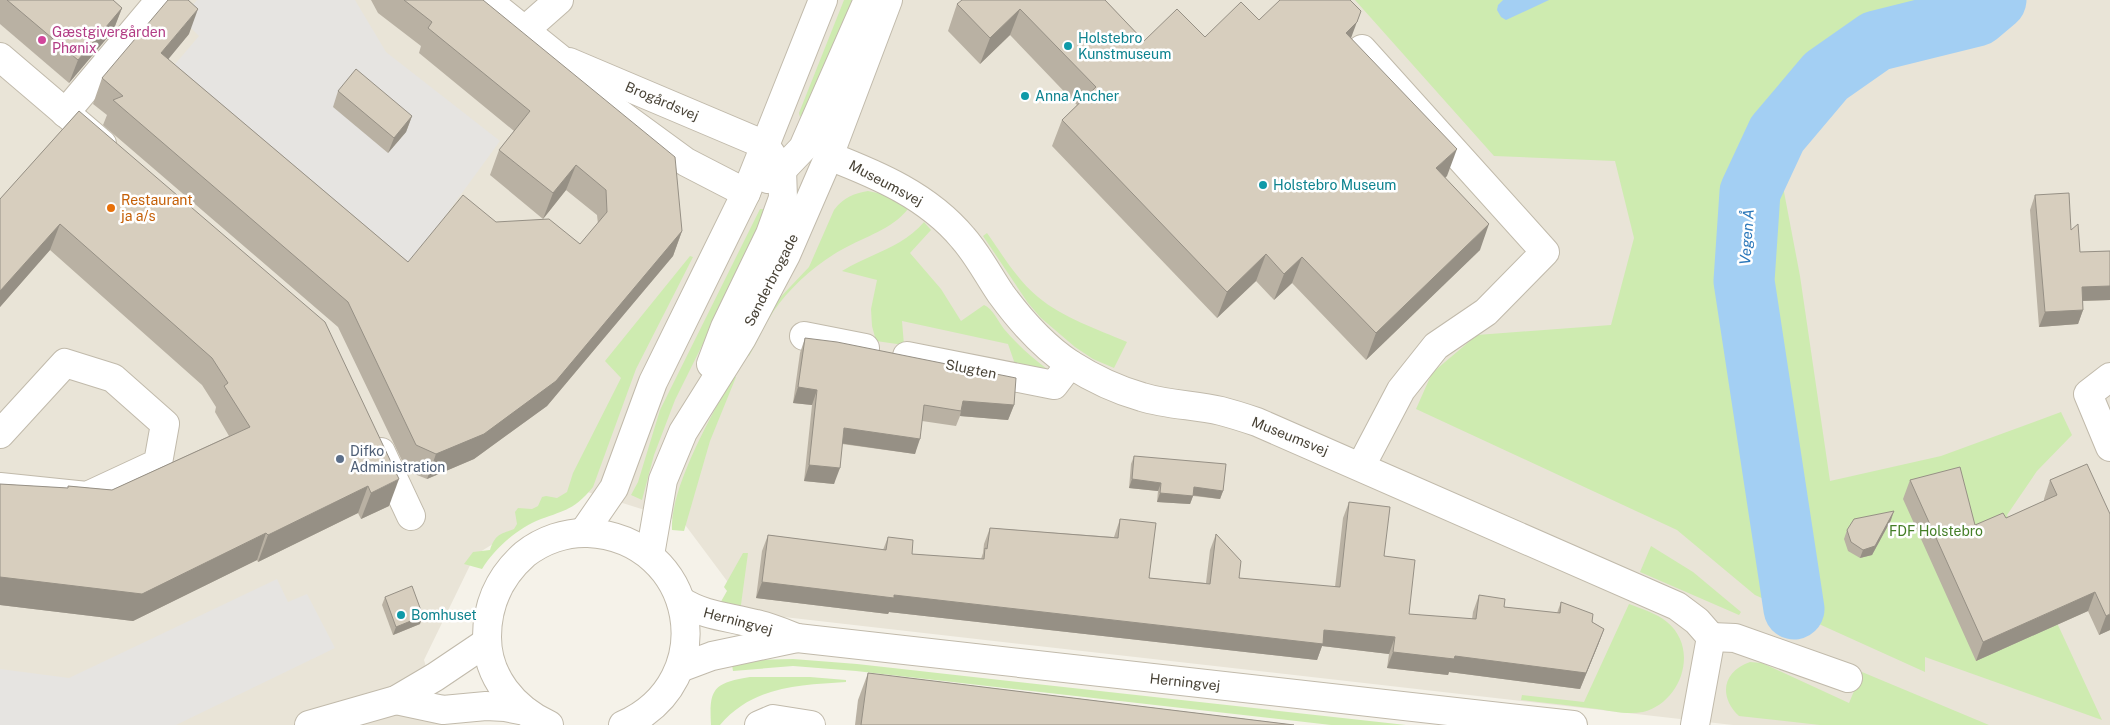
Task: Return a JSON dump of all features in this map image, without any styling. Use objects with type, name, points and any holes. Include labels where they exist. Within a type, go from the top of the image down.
[{"type":"street","points":[[65,113],[160,0]]},
{"type":"street","name":"Brogårdsvej","points":[[487,0],[559,58],[597,97],[686,162],[746,194]]},
{"type":"street","points":[[525,30],[559,0]]},
{"type":"street","points":[[583,533],[614,488],[653,382],[746,194],[823,0]]},
{"type":"street","points":[[746,194],[782,170],[804,148],[868,0]]},
{"type":"street","name":"Sønderbrogade","points":[[650,555],[653,526],[663,480],[683,432],[742,338],[777,271],[829,156],[888,0]]},
{"type":"street","points":[[1361,466],[1401,390],[1436,346],[1486,312],[1545,252],[1362,50]]},
{"type":"street","points":[[0,58],[118,158]]},
{"type":"street","name":"Brogårdsvej","points":[[559,58],[765,146]]},
{"type":"street","points":[[683,432],[725,328],[770,234],[783,198],[782,170],[765,146]]},
{"type":"street","name":"Museumsvej","points":[[829,156],[886,180],[913,194],[945,218],[969,245],[1023,322],[1049,348],[1070,364],[1108,385],[1143,397],[1221,411],[1257,422],[1677,606],[1697,621],[1712,638]]},
{"type":"street","name":"Slugten","points":[[804,336],[1054,385],[1070,364]]},
{"type":"street","points":[[0,434],[65,363],[113,378],[165,424],[158,462],[87,496],[0,487]]},
{"type":"street","points":[[2110,377],[2088,394],[2110,447]]},
{"type":"street","points":[[372,434],[411,516]]},
{"type":"street","points":[[549,725],[514,705],[494,672],[487,642],[490,607],[504,576],[530,550],[564,535],[583,533],[618,538],[650,555],[669,576],[686,607],[686,640],[675,677],[649,710],[630,723]]},
{"type":"street","name":"Herningvej","points":[[686,607],[758,624],[797,638],[1573,725]]},
{"type":"street","name":"Herningvej","points":[[675,677],[712,656],[797,638]]},
{"type":"street","points":[[1695,725],[1712,638],[1735,638],[1848,678]]},
{"type":"street","points":[[309,725],[396,700],[436,677],[487,642]]},
{"type":"street","points":[[396,700],[443,710],[514,705]]},
{"type":"street","points":[[759,725],[773,718],[811,725]]},
{"type":"shaded area","points":[[0,0],[2110,0],[2110,725],[1733,725],[740,612],[727,581],[683,522],[581,490],[475,555],[424,660],[444,725],[0,725]]},
{"type":"shaded area","points":[[197,0],[355,0],[386,52],[500,141],[405,271],[165,76],[199,36],[181,18]]},
{"type":"shaded area","points":[[277,579],[288,602],[307,594],[335,648],[176,725],[0,725],[0,669],[69,678]]},
{"type":"green space","points":[[844,0],[853,0],[821,86],[800,117],[799,113]]},
{"type":"green space","name":"FDF Holstebro","points":[[1355,0],[1972,0],[1816,65],[1770,118],[1800,276],[1830,481],[1941,456],[2061,412],[2072,435],[2037,471],[2007,515],[2102,720],[1925,657],[1925,672],[1755,595],[1677,530],[1416,409],[1432,373],[1477,335],[1611,325],[1634,238],[1615,161],[1494,156]]},
{"type":"green space","points":[[868,191],[887,195],[908,209],[894,222],[823,261],[805,276],[780,303],[770,317],[749,356],[746,355],[772,306],[809,267],[834,210],[849,197]]},
{"type":"green space","points":[[760,209],[765,209],[762,225],[675,400],[654,455],[642,500],[631,495],[638,482],[660,410]]},
{"type":"green space","points":[[924,222],[931,230],[910,253],[941,289],[961,321],[984,305],[993,312],[1014,340],[1047,369],[1045,373],[1016,367],[1008,344],[902,321],[904,345],[876,341],[872,326],[871,309],[877,280],[842,271],[896,244],[915,231]]},
{"type":"green space","points":[[987,233],[1017,275],[1038,297],[1069,317],[1127,342],[1114,368],[1093,359],[1075,347],[1041,318],[1028,303],[983,236]]},
{"type":"green space","points":[[690,256],[693,257],[636,369],[593,487],[581,500],[570,508],[532,523],[516,533],[493,554],[482,569],[464,564],[473,552],[490,550],[496,538],[514,529],[517,524],[515,512],[518,508],[532,509],[538,506],[542,497],[557,498],[567,492],[573,473],[621,378],[605,361]]},
{"type":"green space","points":[[733,376],[736,377],[710,441],[684,531],[672,530],[673,513],[685,473],[704,431]]},
{"type":"green space","points":[[1651,546],[1693,572],[1741,612],[1739,615],[1640,572]]},
{"type":"green space","points":[[743,553],[748,553],[740,612],[719,605],[727,591],[724,587]]},
{"type":"green space","points":[[1629,604],[1654,614],[1667,622],[1677,633],[1683,646],[1682,674],[1676,687],[1667,698],[1656,707],[1643,712],[1631,713],[1521,700],[1522,695],[1584,702]]},
{"type":"green space","points":[[793,659],[857,664],[1406,725],[1331,725],[856,671],[793,666],[733,671],[732,665],[757,660]]},
{"type":"green space","points":[[1750,662],[1762,663],[1849,703],[1862,672],[1989,725],[1820,725],[1739,716],[1728,700],[1727,685],[1734,671]]},
{"type":"green space","points":[[750,677],[810,677],[846,680],[846,682],[811,684],[762,695],[747,702],[733,712],[720,725],[711,725],[711,703],[716,690],[728,682]]},
{"type":"water","points":[[1503,0],[1549,0],[1506,20],[1501,17],[1497,10],[1498,5]]},
{"type":"building","points":[[7,0],[113,0],[122,8],[78,60]]},
{"type":"building","points":[[168,0],[188,0],[198,9],[161,53],[408,262],[463,195],[496,222],[549,219],[580,244],[607,212],[606,190],[576,165],[553,193],[499,150],[530,111],[428,28],[432,22],[404,0],[483,0],[675,157],[682,231],[556,381],[484,434],[436,454],[416,445],[348,302],[113,100],[123,96],[102,78]]},
{"type":"building","name":"Holstebro Museum","points":[[962,0],[1105,0],[1144,41],[1177,9],[1205,37],[1241,2],[1259,20],[1280,0],[1350,0],[1361,11],[1357,22],[1346,33],[1457,149],[1436,168],[1489,224],[1376,333],[1302,257],[1284,274],[1266,254],[1227,292],[1062,120],[1096,87],[1020,9],[990,38],[957,4]]},
{"type":"building","points":[[356,69],[412,116],[394,138],[338,91]]},
{"type":"building","points":[[79,111],[325,322],[399,479],[371,493],[368,486],[268,535],[266,533],[142,594],[0,577],[0,484],[68,488],[68,486],[112,490],[250,427],[224,386],[228,383],[212,358],[60,224],[0,291],[0,199]]},
{"type":"building","points":[[2069,193],[2071,230],[2078,224],[2080,252],[2110,251],[2110,286],[2082,287],[2083,310],[2045,312],[2035,195]]},
{"type":"building","points":[[805,338],[837,342],[1016,378],[1014,405],[963,401],[961,411],[924,405],[920,439],[844,428],[840,468],[809,465],[817,390],[798,387]]},
{"type":"building","points":[[1134,456],[1226,464],[1223,491],[1194,487],[1193,496],[1160,493],[1161,483],[1132,479]]},
{"type":"building","points":[[2087,464],[2110,514],[2110,614],[2106,616],[2095,592],[1983,642],[1910,480],[1960,467],[1975,525],[2003,513],[2006,518],[2057,495],[2050,480]]},
{"type":"building","points":[[1349,502],[1390,507],[1384,556],[1415,560],[1409,614],[1476,619],[1479,595],[1505,599],[1504,607],[1560,613],[1561,602],[1593,614],[1592,622],[1604,629],[1586,673],[1455,656],[1454,659],[1393,652],[1395,637],[1324,630],[1323,644],[894,595],[894,598],[762,582],[768,535],[886,550],[888,537],[913,540],[912,554],[984,559],[990,528],[1118,538],[1120,519],[1156,523],[1149,578],[1210,584],[1216,534],[1241,561],[1239,578],[1340,587]]},
{"type":"building","points":[[1894,511],[1875,546],[1863,550],[1851,542],[1847,530],[1854,519]]},
{"type":"building","name":"Bomhuset","points":[[412,586],[423,616],[396,627],[385,597]]},
{"type":"building","points":[[868,673],[1294,725],[861,725]]},
{"type":"waterway","name":"Vegen Å","points":[[1794,609],[1744,281],[1750,192],[1777,134],[1826,76],[1876,41],[1977,16],[1996,0]]},
{"type":"place","name":"Gæstgivergården Phønix","points":[[42,40]]},
{"type":"place","name":"Holstebro Kunstmuseum","points":[[1068,46]]},
{"type":"place","name":"Anna Ancher","points":[[1025,96]]},
{"type":"place","name":"Holstebro Museum","points":[[1263,185]]},
{"type":"place","name":"Restaurant ja a/s","points":[[111,208]]},
{"type":"place","name":"Difko Administration","points":[[340,459]]},
{"type":"place","name":"Bomhuset","points":[[401,615]]}]
